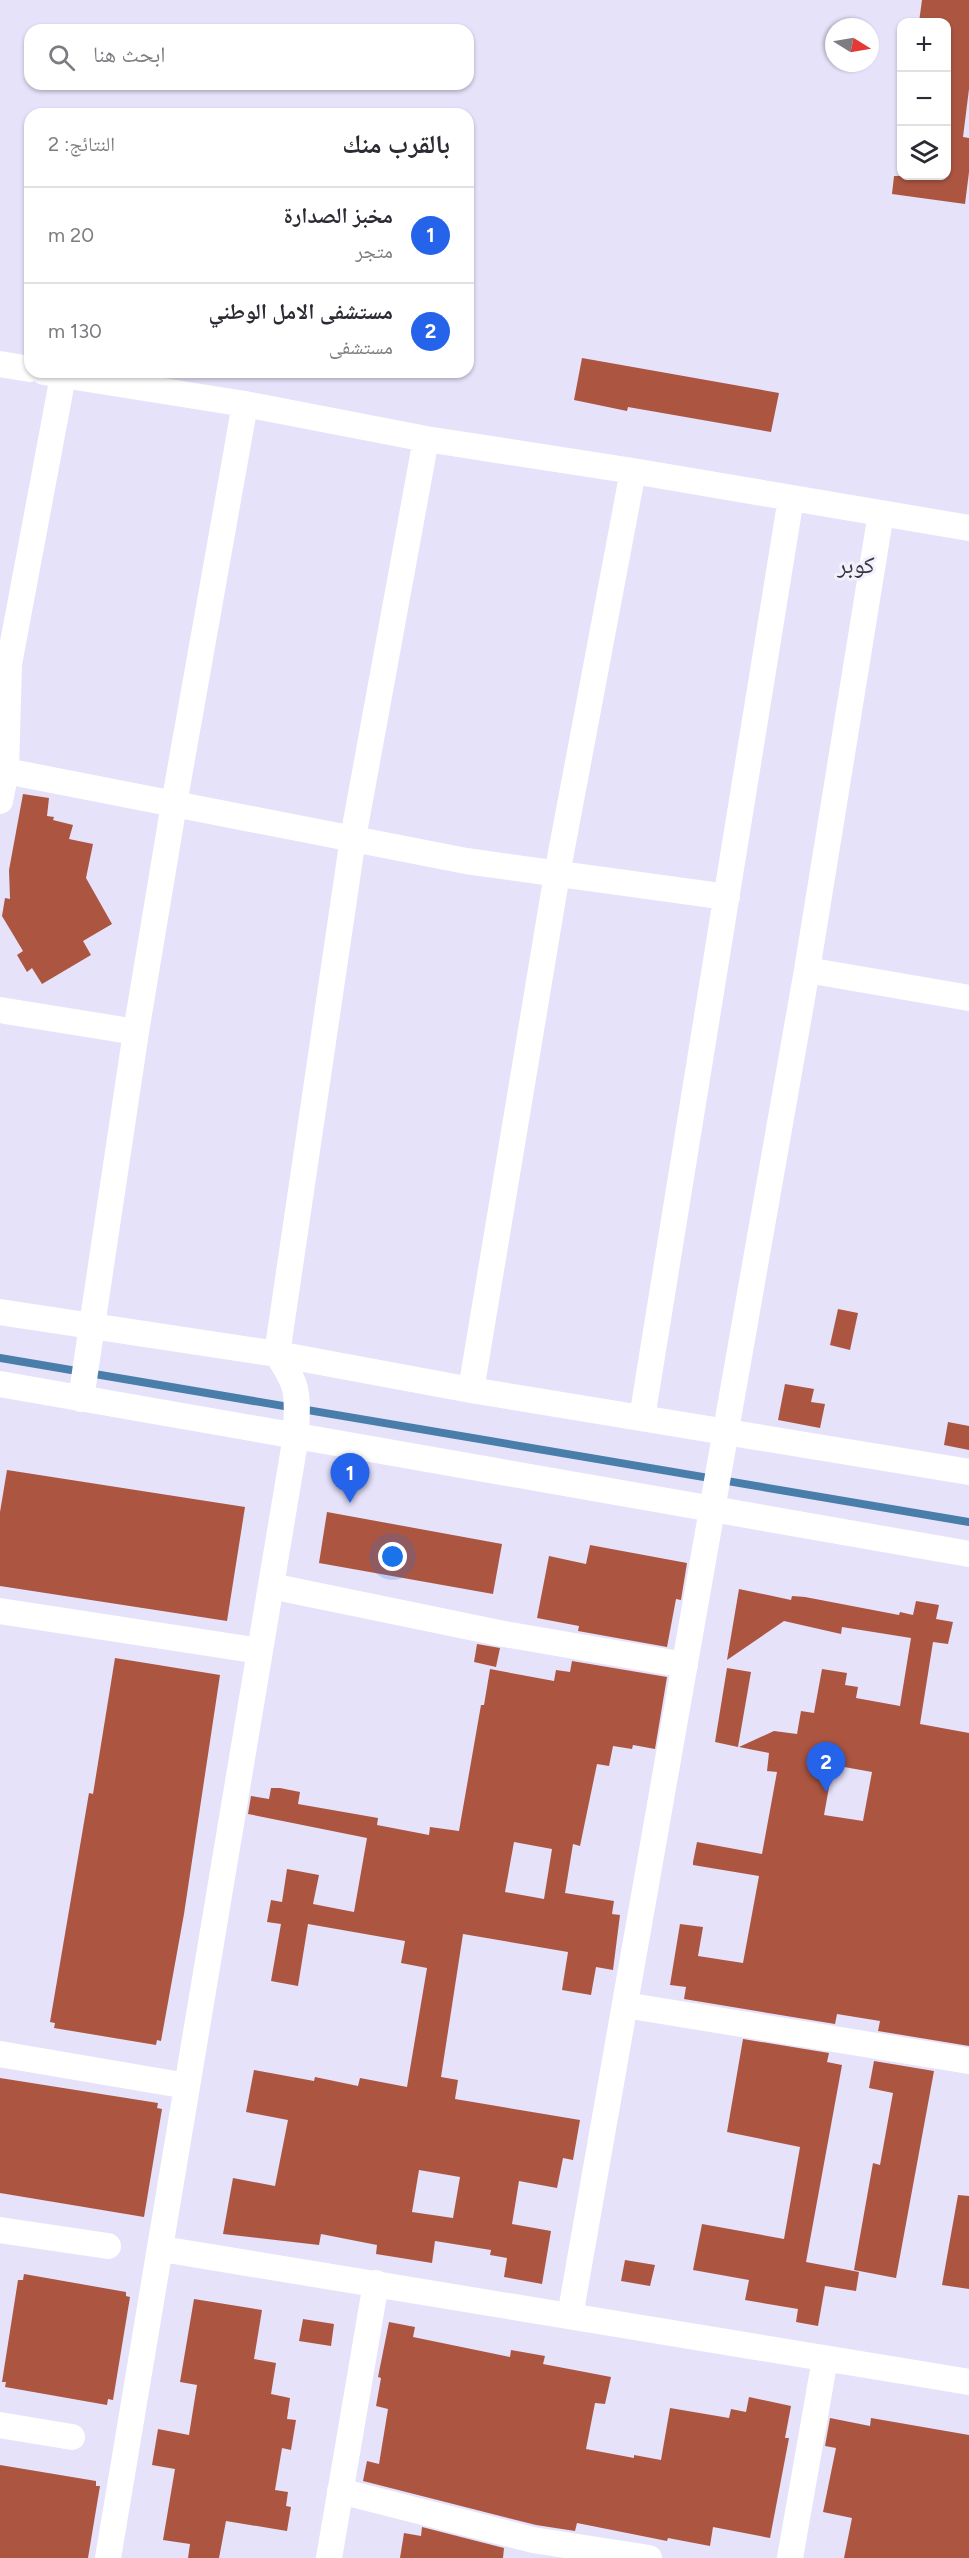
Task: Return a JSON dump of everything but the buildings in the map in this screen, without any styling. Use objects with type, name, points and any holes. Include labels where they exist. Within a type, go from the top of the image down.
[{"type":"street","points":[[0,364],[24,368]]},
{"type":"street","points":[[0,801],[6,771],[5,663],[52,378]]},
{"type":"street","points":[[79,378],[245,404],[426,439],[633,471],[969,528]]},
{"type":"street","points":[[84,1382],[136,1032],[245,404]]},
{"type":"street","points":[[108,2558],[162,2249],[297,1419],[294,1379],[277,1354],[353,838],[426,439]]},
{"type":"street","points":[[471,1390],[557,874],[633,471]]},
{"type":"street","points":[[642,1418],[791,498]]},
{"type":"street","points":[[570,2316],[807,970],[881,513]]},
{"type":"street","points":[[6,771],[466,861],[727,897]]},
{"type":"street","points":[[807,970],[969,998]]},
{"type":"street","points":[[0,1010],[136,1032]]},
{"type":"street","points":[[0,1312],[93,1328],[277,1354],[471,1390],[969,1472]]},
{"type":"street","points":[[0,1384],[84,1382],[297,1419],[711,1509],[969,1554]]},
{"type":"street","points":[[270,1586],[504,1634],[685,1665]]},
{"type":"street","points":[[0,1611],[260,1651]]},
{"type":"street","points":[[624,2005],[969,2061]]},
{"type":"street","points":[[0,2054],[188,2086]]},
{"type":"street","points":[[0,2230],[108,2246]]},
{"type":"street","points":[[162,2249],[969,2382]]},
{"type":"street","points":[[329,2558],[376,2283]]},
{"type":"street","points":[[790,2558],[825,2359]]},
{"type":"street","points":[[0,2425],[72,2437]]},
{"type":"street","points":[[340,2491],[531,2549],[649,2558]]},
{"type":"waterway","points":[[0,1358],[969,1522]]},
{"type":"place","name":"مخبز الصدارة","points":[[350,1503]]},
{"type":"place","name":"مستشفى الامل الوطني","points":[[826,1792]]},
{"type":"district","name":"كوبر","points":[[856,565]]}]
